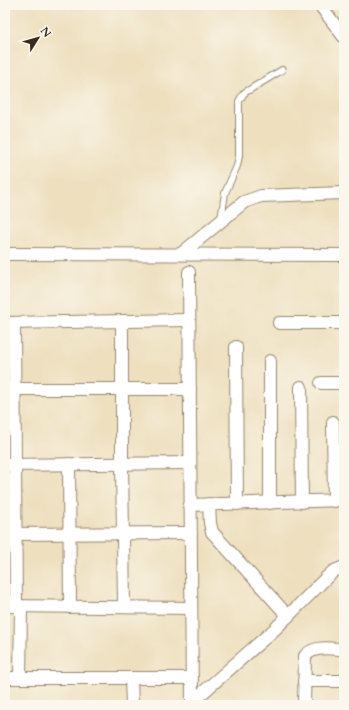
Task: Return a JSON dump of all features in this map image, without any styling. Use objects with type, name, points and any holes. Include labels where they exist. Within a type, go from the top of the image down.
[{"type":"street","points":[[320,5],[344,37]]},
{"type":"street","points":[[181,254],[244,202],[261,196],[344,193]]},
{"type":"street","points":[[5,254],[344,255]]},
{"type":"street","points":[[189,272],[192,704]]},
{"type":"street","points":[[20,678],[10,534],[9,323],[189,320]]},
{"type":"street","points":[[122,321],[122,533],[124,607]]},
{"type":"street","points":[[279,323],[344,323]]},
{"type":"street","points":[[236,347],[237,504]]},
{"type":"street","points":[[270,361],[270,503]]},
{"type":"street","points":[[321,383],[344,383]]},
{"type":"street","points":[[300,387],[302,502]]},
{"type":"street","points":[[9,389],[190,389]]},
{"type":"street","points":[[190,505],[339,501],[333,422]]},
{"type":"street","points":[[10,465],[190,463]]},
{"type":"street","points":[[69,464],[70,607]]},
{"type":"street","points":[[209,504],[212,532],[288,616]]},
{"type":"street","points":[[10,534],[190,533]]},
{"type":"street","points":[[192,704],[288,616],[329,575],[344,567]]},
{"type":"street","points":[[14,606],[191,608]]},
{"type":"street","points":[[304,705],[305,656],[309,652],[316,649],[344,649]]},
{"type":"street","points":[[5,678],[192,678]]},
{"type":"street","points":[[131,678],[132,705]]},
{"type":"street","points":[[304,681],[344,681]]},
{"type":"lane","points":[[220,222],[225,193],[237,166],[239,156],[238,109],[240,97],[244,93],[282,70]]}]
